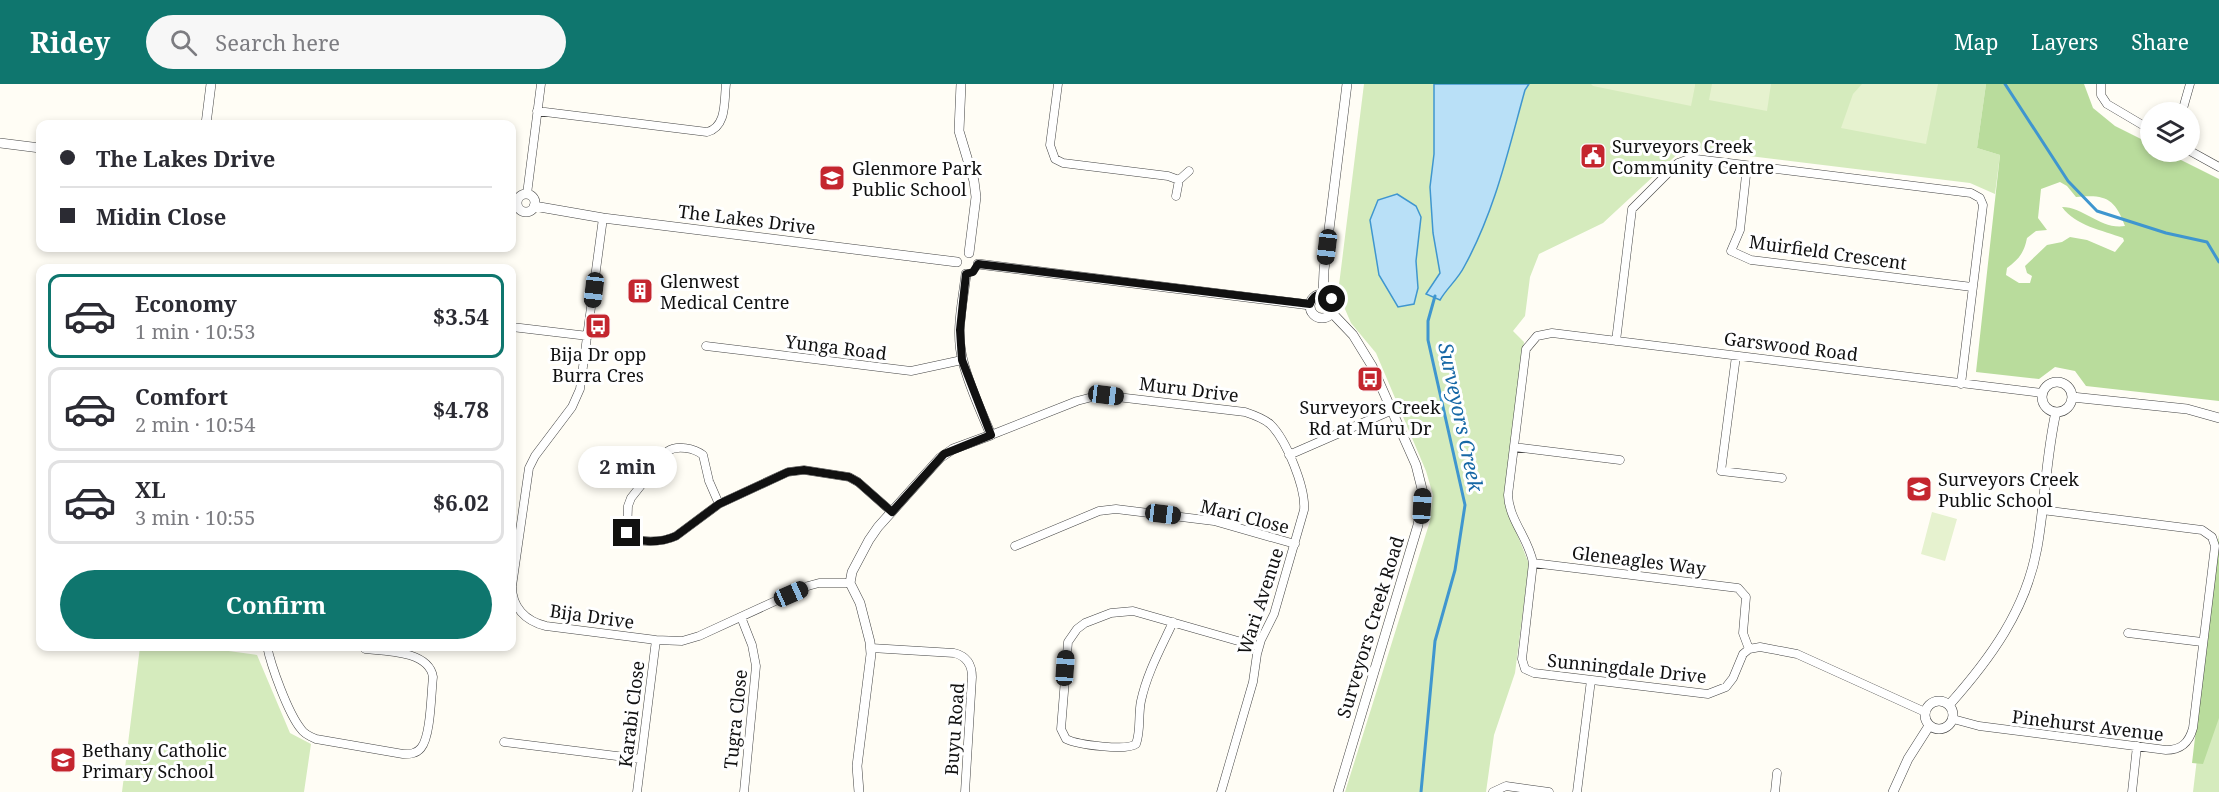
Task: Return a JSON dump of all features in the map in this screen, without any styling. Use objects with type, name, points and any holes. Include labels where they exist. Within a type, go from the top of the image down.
[{"type":"street","points":[[206,120],[211,84]]},
{"type":"street","points":[[527,194],[541,84]]},
{"type":"street","points":[[537,111],[707,132],[714,130],[721,122],[726,84]]},
{"type":"street","points":[[961,84],[958,131],[974,181],[976,197],[969,253]]},
{"type":"street","points":[[1058,84],[1050,145],[1055,159],[1063,163],[1168,176],[1179,180]]},
{"type":"street","points":[[1323,294],[1347,84]]},
{"type":"street","points":[[2101,84],[2101,95],[2107,104],[2140,124]]},
{"type":"street","points":[[2185,102],[2190,84]]},
{"type":"street","points":[[0,143],[36,148]]},
{"type":"street","points":[[2200,157],[2219,167]]},
{"type":"street","points":[[1616,341],[1629,219],[1634,205],[1674,166],[1692,159],[1978,195],[1983,205],[1961,384]]},
{"type":"street","name":"Muirfield Crescent","points":[[1747,166],[1740,230],[1731,251],[1751,260],[1972,287]]},
{"type":"street","points":[[1176,196],[1179,180],[1189,171]]},
{"type":"street","points":[[516,201],[520,196],[527,194],[533,198],[534,206],[531,210],[523,211],[516,205]]},
{"type":"street","name":"The Lakes Drive","points":[[534,206],[603,218],[957,262]]},
{"type":"street","name":"Bija Drive","points":[[516,553],[528,468],[577,398],[582,379],[603,218]]},
{"type":"street","points":[[966,274],[958,268],[957,262],[963,254],[969,253],[976,258],[978,264]]},
{"type":"street","points":[[966,274],[973,272],[978,264]]},
{"type":"street","points":[[978,264],[1310,304]]},
{"type":"street","points":[[966,274],[960,330],[962,360],[991,435]]},
{"type":"street","points":[[1323,294],[1332,299],[1334,306],[1332,313],[1326,317],[1318,317],[1312,312],[1310,304],[1313,298],[1323,294]]},
{"type":"street","name":"Surveyors Creek Road","points":[[1332,313],[1353,335],[1372,366],[1390,411],[1416,465],[1423,493],[1422,506],[1338,792]]},
{"type":"street","points":[[516,327],[588,336]]},
{"type":"street","name":"Garswood Road","points":[[1537,336],[1552,333],[2042,393]]},
{"type":"street","name":"Sunningdale Drive","points":[[1537,336],[1528,345],[1526,352],[1508,490],[1509,504],[1533,563],[1522,659],[1524,667],[1534,673],[1712,694],[1731,681],[1740,657],[1749,649]]},
{"type":"street","name":"Yunga Road","points":[[706,346],[911,370],[962,360]]},
{"type":"street","points":[[1736,356],[1721,471],[1782,478]]},
{"type":"street","points":[[2058,381],[2067,386],[2072,397],[2066,409],[2056,412],[2043,403],[2042,393],[2048,384],[2058,381]]},
{"type":"street","name":"Muru Drive","points":[[850,583],[852,572],[878,526],[944,454],[1077,400],[1106,395],[1251,414],[1274,428],[1289,455]]},
{"type":"street","points":[[2072,397],[2195,410],[2219,418]]},
{"type":"street","points":[[1289,455],[1390,411]]},
{"type":"street","points":[[1949,705],[1988,659],[2015,614],[2032,571],[2051,433],[2056,412]]},
{"type":"street","points":[[1514,447],[1620,460]]},
{"type":"street","points":[[719,504],[709,481],[703,455],[695,451],[673,448],[668,451],[630,501],[627,533],[637,539],[668,540],[719,504],[788,472],[804,470],[849,477],[858,482],[892,512]]},
{"type":"street","name":"Wari Avenue","points":[[1221,792],[1253,682],[1259,647],[1274,614],[1305,501],[1289,455]]},
{"type":"street","name":"Mari Close","points":[[1015,546],[1099,511],[1116,509],[1214,520],[1295,544]]},
{"type":"street","name":"Pinehurst Avenue","points":[[1953,719],[1979,726],[2170,750],[2182,746],[2189,740],[2193,728],[2215,546],[2210,534],[2202,530],[2042,510]]},
{"type":"street","name":"Gleneagles Way","points":[[1533,563],[1741,587],[1746,597],[1743,633],[1749,649]]},
{"type":"street","points":[[850,583],[860,603],[871,648],[857,766],[859,792]]},
{"type":"street","name":"Bija Drive","points":[[516,603],[523,614],[540,624],[676,642],[688,640],[813,584],[850,583]]},
{"type":"street","points":[[1173,622],[1144,688],[1139,711],[1137,744],[1132,747],[1123,747],[1074,742],[1066,739],[1061,729],[1067,648],[1071,637],[1085,623],[1122,611],[1139,612],[1259,647]]},
{"type":"street","name":"Tugra Close","points":[[741,617],[752,645],[756,666],[744,792]]},
{"type":"street","points":[[2128,633],[2202,642]]},
{"type":"street","name":"Karabi Close","points":[[637,792],[656,640]]},
{"type":"street","points":[[1749,649],[1760,646],[1793,652],[1925,712]]},
{"type":"street","name":"Buyu Road","points":[[871,648],[954,653],[970,663],[973,673],[965,792]]},
{"type":"street","points":[[268,651],[273,669],[303,732],[316,739],[403,754],[414,753],[426,738],[433,677],[430,665],[419,658],[377,651]]},
{"type":"street","points":[[1577,792],[1591,680]]},
{"type":"street","points":[[1941,701],[1949,705],[1953,719],[1948,726],[1941,729],[1929,726],[1925,720],[1925,712],[1933,702],[1941,701]]},
{"type":"street","points":[[1893,792],[1908,759],[1929,726]]},
{"type":"street","points":[[504,742],[641,759]]},
{"type":"street","points":[[2132,792],[2137,746]]},
{"type":"street","points":[[1775,792],[1778,773]]},
{"type":"street","points":[[1493,792],[1506,786],[1549,792]]},
{"type":"green space","points":[[1364,84],[1986,84],[1977,148],[2000,155],[1995,194],[1970,183],[1684,148],[1603,223],[1539,254],[1530,277],[1525,316],[1513,331],[1524,342],[1504,496],[1505,504],[1529,564],[1515,673],[1494,735],[1486,792],[1345,792],[1430,521],[1433,495],[1426,471],[1376,353],[1351,323],[1338,293]]},
{"type":"green space","points":[[1591,84],[1695,84],[1695,86],[1691,106]]},
{"type":"green space","points":[[1712,84],[1771,84],[1767,111],[1709,100]]},
{"type":"green space","points":[[1862,84],[1938,84],[1926,144],[1841,128],[1853,94]]},
{"type":"green space","points":[[1986,84],[2084,84],[2093,108],[2115,126],[2140,138],[2140,162],[2185,162],[2219,179],[2219,401],[2086,386],[2075,371],[2055,367],[2039,379],[1976,372],[2000,155],[1977,148]],"holes":[[[2060,182],[2067,186],[2076,197],[2102,197],[2117,209],[2125,226],[2108,225],[2078,211],[2062,207],[2074,219],[2123,238],[2124,241],[2115,252],[2087,240],[2070,237],[2062,242],[2047,245],[2025,266],[2027,273],[2032,276],[2030,283],[2019,283],[2006,275],[2007,268],[2020,255],[2027,238],[2036,231],[2047,230],[2038,218],[2041,189]]]},
{"type":"green space","points":[[1932,512],[1957,519],[1945,561],[1921,554]]},
{"type":"green space","points":[[2219,535],[2219,718],[2203,764],[2192,763]]},
{"type":"green space","points":[[2219,576],[2219,792],[2193,792]]},
{"type":"green space","points":[[140,651],[228,651],[257,655],[290,733],[311,744],[304,792],[122,792]]},
{"type":"water","points":[[1434,84],[1529,84],[1525,90],[1500,180],[1475,246],[1462,271],[1440,300],[1426,294],[1440,273],[1433,233],[1430,187],[1434,154]]},
{"type":"water","points":[[1397,194],[1416,206],[1421,217],[1416,261],[1418,288],[1414,304],[1398,307],[1379,275],[1370,220],[1378,200]]},
{"type":"waterway","points":[[2005,84],[2068,181],[2097,211],[2166,233],[2207,242],[2219,262]]},
{"type":"waterway","name":"Surveyors Creek","points":[[1421,792],[1435,641],[1455,570],[1465,505],[1428,340],[1428,321],[1435,296]]},
{"type":"place","name":"Surveyors Creek Community Centre","points":[[1593,156]]},
{"type":"place","name":"Glenmore Park Public School","points":[[832,178]]},
{"type":"place","name":"Glenwest Medical Centre","points":[[640,291]]},
{"type":"place","name":"Bija Dr opp Burra Cres","points":[[598,326]]},
{"type":"place","name":"Surveyors Creek Rd at Muru Dr","points":[[1370,379]]},
{"type":"place","name":"Surveyors Creek Public School","points":[[1919,489]]},
{"type":"place","name":"Bethany Catholic Primary School","points":[[63,760]]},
{"type":"route","points":[[627,533],[637,539],[668,540],[719,504],[788,472],[800,470],[849,477],[858,482],[892,512],[944,454],[991,435],[962,360],[960,340],[966,274],[973,272],[978,264],[1310,304],[1316,295],[1320,294],[1332,299]]}]
